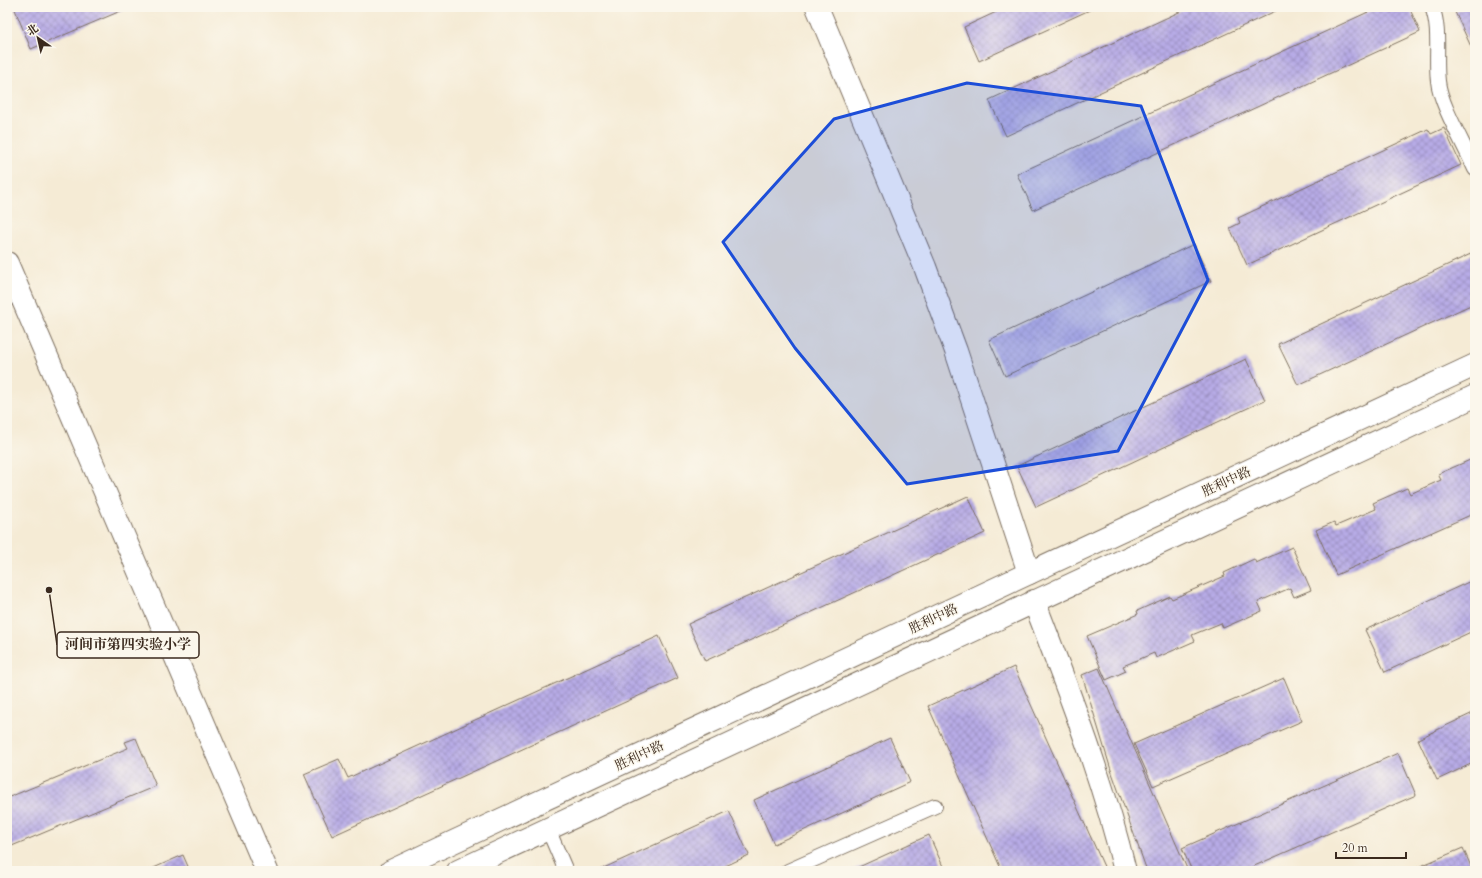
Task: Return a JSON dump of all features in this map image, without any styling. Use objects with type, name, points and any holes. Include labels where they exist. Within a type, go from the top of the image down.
[{"type":"street","points":[[817,7],[926,267],[956,351],[1029,573]]},
{"type":"street","points":[[7,263],[267,871]]},
{"type":"street","name":"胜利中路","points":[[390,871],[1475,365]]},
{"type":"street","points":[[458,871],[1475,396]]},
{"type":"street","points":[[1034,601],[1089,747],[1115,828],[1125,871]]},
{"type":"lane","points":[[1432,7],[1437,42],[1438,82],[1444,102],[1475,169]]},
{"type":"lane","points":[[788,871],[935,806]]},
{"type":"lane","points":[[548,829],[566,871]]},
{"type":"highlighted area","points":[[967,83],[1141,106],[1208,280],[1118,451],[907,484],[795,348],[723,242],[834,119]]},
{"type":"building","points":[[14,7],[130,7],[31,49]]},
{"type":"building","points":[[1007,7],[1096,7],[979,61],[964,27]]},
{"type":"building","points":[[1190,7],[1284,7],[1006,136],[989,100]]},
{"type":"building","points":[[1379,7],[1409,7],[1420,32],[1033,210],[1017,174]]},
{"type":"building","points":[[1467,7],[1475,7],[1474,53],[1455,12]]},
{"type":"building","points":[[1444,128],[1461,165],[1247,265],[1230,228],[1240,223],[1238,218],[1428,129],[1431,134]]},
{"type":"building","points":[[1194,244],[1211,281],[1005,376],[989,340]]},
{"type":"building","points":[[1475,252],[1475,303],[1298,385],[1278,344]]},
{"type":"building","points":[[1246,359],[1265,400],[1036,507],[1017,466]]},
{"type":"building","points":[[1470,460],[1473,466],[1475,465],[1475,513],[1336,575],[1316,530],[1334,522],[1336,526],[1376,509],[1373,503],[1407,488],[1410,494],[1441,480],[1438,474]]},
{"type":"building","points":[[968,496],[985,533],[705,661],[688,624]]},
{"type":"building","points":[[1292,547],[1311,590],[1294,597],[1290,588],[1258,602],[1262,611],[1223,628],[1221,623],[1192,635],[1195,641],[1156,658],[1154,653],[1123,666],[1126,671],[1106,680],[1087,636],[1138,614],[1137,611],[1170,596],[1172,599],[1225,576],[1224,573],[1254,559],[1256,563]]},
{"type":"building","points":[[1475,579],[1475,630],[1385,672],[1365,630]]},
{"type":"building","points":[[659,636],[678,678],[332,836],[304,774],[339,759],[348,778]]},
{"type":"building","points":[[1014,667],[1106,871],[1002,871],[928,706]]},
{"type":"building","points":[[1099,668],[1188,871],[1147,871],[1111,770],[1082,675]]},
{"type":"building","points":[[1284,678],[1302,721],[1153,786],[1134,744]]},
{"type":"building","points":[[1475,712],[1475,762],[1437,780],[1418,739]]},
{"type":"building","points":[[136,738],[156,786],[7,848],[7,798],[128,748],[125,742]]},
{"type":"building","points":[[890,738],[910,782],[774,844],[754,800]]},
{"type":"building","points":[[1398,753],[1416,795],[1243,871],[1192,871],[1182,848]]},
{"type":"building","points":[[729,811],[749,855],[715,871],[597,871]]},
{"type":"building","points":[[929,835],[945,871],[850,871]]},
{"type":"building","points":[[1463,848],[1473,871],[1409,871]]},
{"type":"building","points":[[183,855],[190,871],[147,871]]},
{"type":"place","name":"河间市第四实验小学","points":[[49,590]]}]
